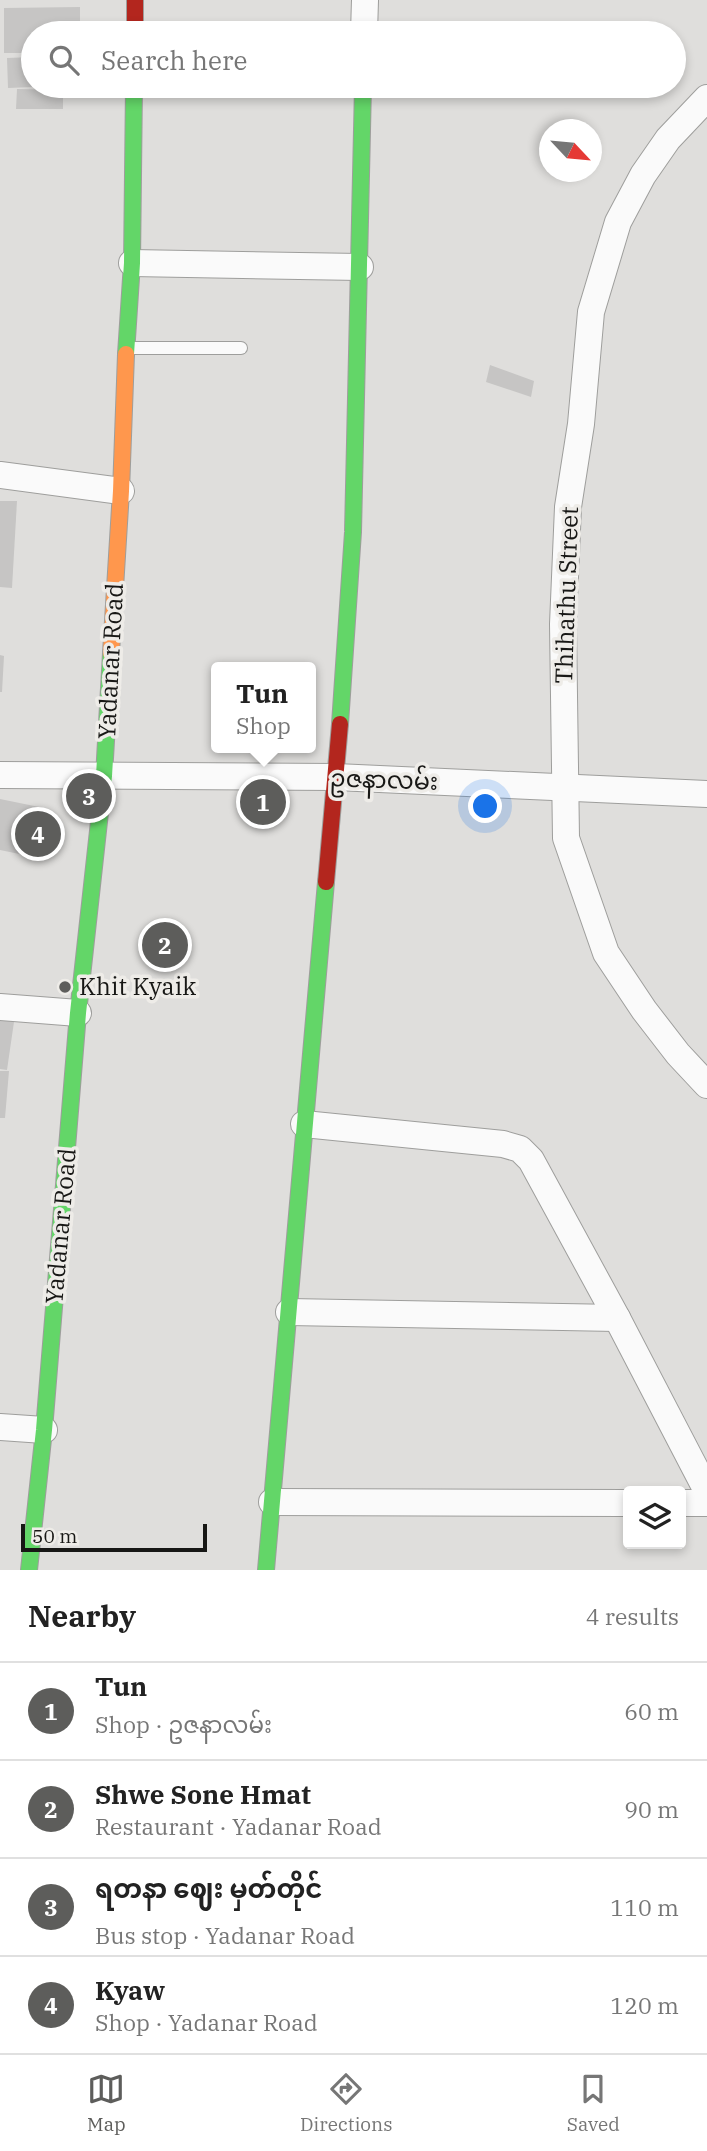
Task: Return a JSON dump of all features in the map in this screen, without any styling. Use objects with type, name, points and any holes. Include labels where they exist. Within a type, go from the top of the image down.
[{"type":"main road","points":[[135,0],[135,21]]},
{"type":"main road","name":"Yadanar Road","points":[[29,1570],[44,1430],[78,1013],[104,776],[132,263],[134,98]]},
{"type":"main road","points":[[266,1570],[336,777],[353,531],[363,98]]},
{"type":"street","points":[[365,0],[365,21]]},
{"type":"street","name":"Thihathu Street","points":[[707,98],[668,139],[618,222],[591,312],[581,424],[568,507],[563,624],[566,838],[606,953],[643,1010],[707,1085]]},
{"type":"street","points":[[132,263],[360,267]]},
{"type":"street","points":[[0,475],[121,491]]},
{"type":"street","name":"ဥဇနာလမ်း","points":[[0,775],[336,777],[707,794]]},
{"type":"street","points":[[0,1007],[78,1013]]},
{"type":"street","points":[[304,1124],[503,1144],[520,1149],[531,1160],[707,1491]]},
{"type":"street","points":[[289,1312],[617,1318]]},
{"type":"street","points":[[0,1427],[44,1430]]},
{"type":"street","points":[[272,1502],[623,1503]]},
{"type":"street","points":[[686,1503],[707,1503]]},
{"type":"lane","points":[[126,348],[241,348]]},
{"type":"building","points":[[80,7],[80,21],[21,21],[21,53],[4,53],[4,8]]},
{"type":"building","points":[[21,57],[21,87],[8,88],[7,58]]},
{"type":"building","points":[[17,89],[21,89],[21,98],[63,98],[63,109],[16,109]]},
{"type":"building","points":[[490,365],[534,381],[531,397],[486,382]]},
{"type":"building","points":[[0,501],[17,501],[12,588],[0,587]]},
{"type":"building","points":[[0,655],[4,656],[2,692],[0,692]]},
{"type":"building","points":[[0,799],[44,808],[34,857],[0,850]]},
{"type":"building","points":[[0,1013],[15,1015],[7,1070],[0,1069]]},
{"type":"building","points":[[0,1071],[9,1071],[5,1118],[0,1118]]},
{"type":"traffic: fast","points":[[126,354],[132,263],[134,98]]},
{"type":"traffic: fast","points":[[340,724],[353,532],[363,98]]},
{"type":"traffic: fast","points":[[29,1570],[44,1430],[78,1013],[104,776],[111,653]]},
{"type":"traffic: fast","points":[[266,1570],[326,882]]},
{"type":"traffic: slow","points":[[111,653],[126,354]]},
{"type":"traffic: jam","points":[[135,0],[135,21]]},
{"type":"traffic: jam","points":[[326,882],[340,724]]},
{"type":"place","name":"ရတနာ ဈေး မှတ်တိုင်","points":[[89,796]]},
{"type":"place","name":"Tun","points":[[263,802]]},
{"type":"place","name":"Kyaw","points":[[38,834]]},
{"type":"place","name":"Shwe Sone Hmat","points":[[165,945]]},
{"type":"place","name":"Khit Kyaik","points":[[65,987]]}]
